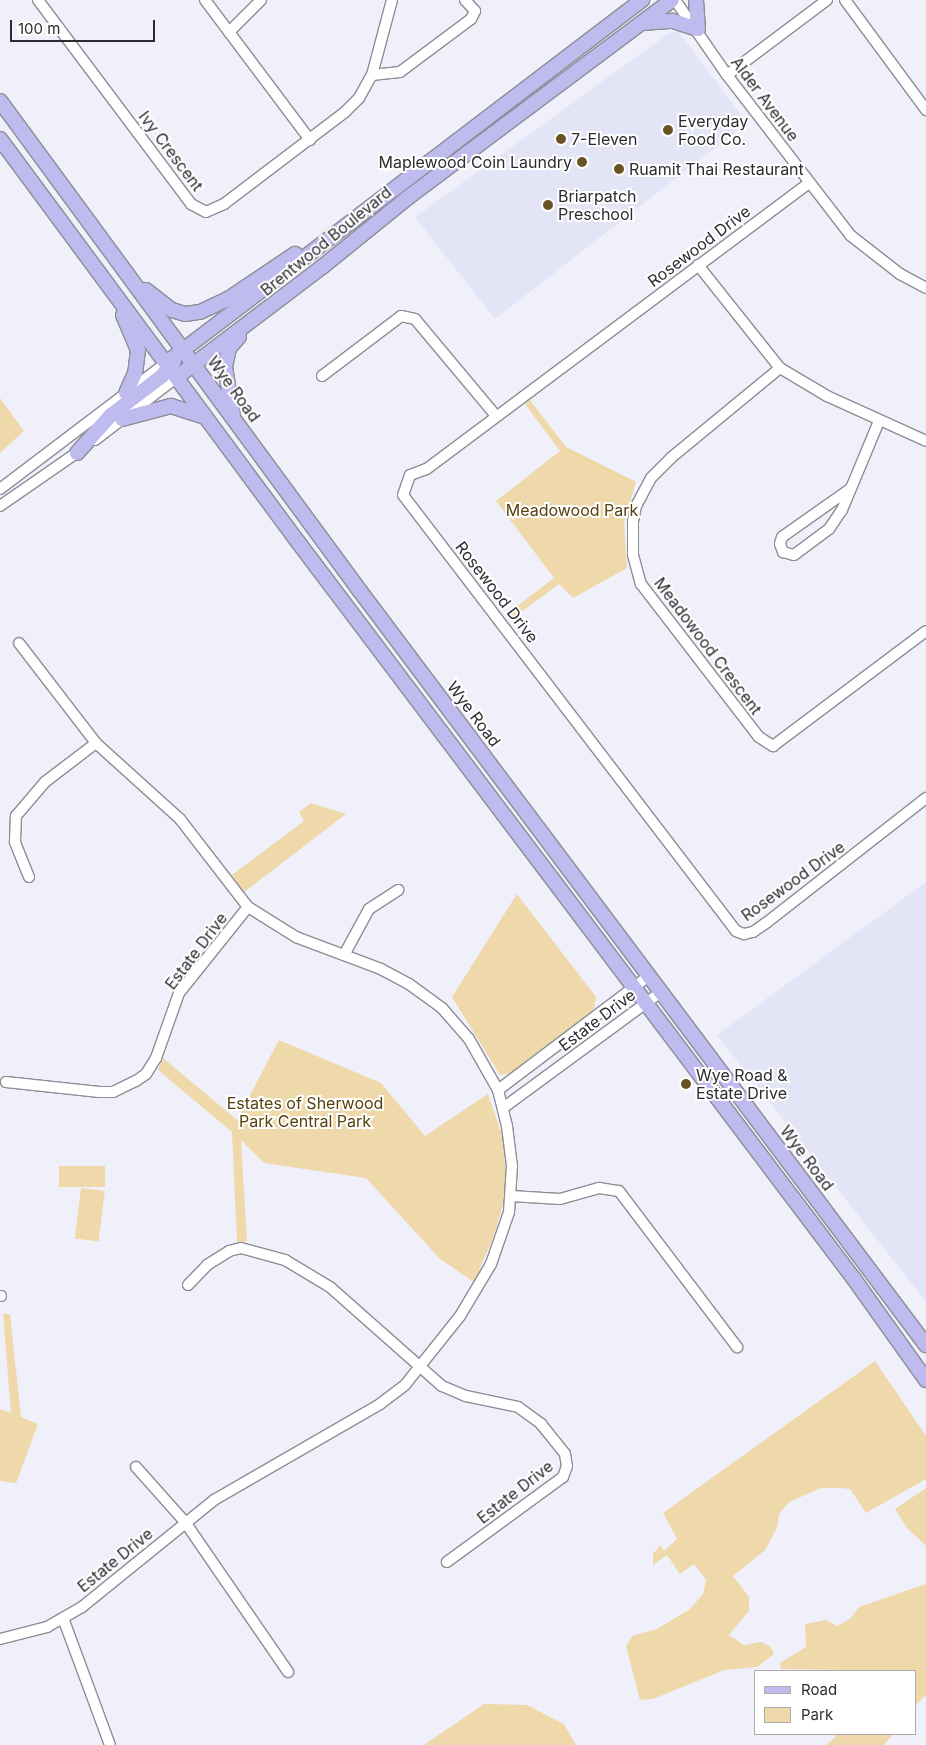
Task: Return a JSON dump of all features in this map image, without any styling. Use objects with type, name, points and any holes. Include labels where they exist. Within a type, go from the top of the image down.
[{"type":"main road","name":"Brentwood Boulevard","points":[[171,369],[194,364],[253,321],[410,196],[673,0]]},
{"type":"main road","points":[[642,23],[673,21],[698,29],[696,0]]},
{"type":"main road","name":"Brentwood Boulevard","points":[[171,369],[183,348],[638,2]]},
{"type":"main road","name":"Wye Road","points":[[0,101],[234,419],[926,1345]]},
{"type":"main road","points":[[0,139],[646,1002],[926,1380]]},
{"type":"main road","points":[[136,284],[172,310],[185,314],[200,312],[228,299],[367,207]]},
{"type":"main road","points":[[118,298],[138,350],[135,373],[126,393]]},
{"type":"main road","points":[[234,419],[226,357],[229,348],[253,321]]},
{"type":"main road","points":[[77,453],[111,415],[171,369]]},
{"type":"main road","points":[[122,419],[161,408],[180,408],[204,417],[218,432]]},
{"type":"street","name":"Ivy Crescent","points":[[38,0],[191,204],[200,211],[217,208],[310,140],[352,105],[372,75],[392,0]]},
{"type":"street","points":[[205,0],[310,140]]},
{"type":"street","points":[[228,32],[261,0]]},
{"type":"street","points":[[372,75],[400,72],[471,19],[475,11],[465,0]]},
{"type":"street","name":"Alder Avenue","points":[[673,0],[698,29],[727,75],[850,235],[900,274],[926,288]]},
{"type":"street","points":[[727,75],[827,0]]},
{"type":"street","points":[[845,0],[926,110]]},
{"type":"street","name":"Rosewood Drive","points":[[809,183],[426,469],[410,474],[403,494],[736,931],[744,934],[753,932],[766,923],[926,798]]},
{"type":"street","points":[[698,265],[780,368],[879,421],[926,441]]},
{"type":"street","points":[[322,376],[401,316],[415,319],[496,416]]},
{"type":"street","name":"Meadowood Crescent","points":[[780,368],[670,458],[652,478],[636,506],[633,521],[633,556],[641,584],[758,737],[773,746],[926,631]]},
{"type":"street","name":"Brentwood Boulevard","points":[[0,489],[126,393],[171,369]]},
{"type":"street","name":"Brentwood Boulevard","points":[[0,506],[77,453],[122,419],[171,369]]},
{"type":"street","points":[[850,489],[782,536],[780,544],[783,552],[794,555],[829,529],[842,510],[879,421]]},
{"type":"street","name":"Estate Drive","points":[[0,1640],[29,1634],[82,1607],[185,1522],[250,1478],[380,1404],[404,1385],[460,1316],[484,1277],[505,1228],[511,1196],[511,1145],[498,1090],[469,1039],[442,1008],[410,984],[344,955],[296,937],[248,907],[180,819],[96,743],[19,643]]},
{"type":"street","points":[[29,877],[15,842],[16,816],[45,782],[96,743]]},
{"type":"street","points":[[344,955],[369,908],[398,890]]},
{"type":"street","name":"Estate Drive","points":[[6,1082],[113,1092],[146,1074],[156,1058],[179,993],[248,907]]},
{"type":"street","name":"Estate Drive","points":[[498,1090],[649,976]]},
{"type":"street","name":"Estate Drive","points":[[503,1108],[661,992]]},
{"type":"street","points":[[511,1196],[560,1199],[599,1188],[619,1192],[736,1346]]},
{"type":"street","name":"Estate Drive","points":[[188,1285],[207,1265],[229,1251],[241,1248],[285,1260],[330,1287],[419,1368],[455,1392],[503,1402],[530,1414],[548,1433],[567,1461],[563,1477],[447,1562]]},
{"type":"street","points":[[136,1467],[185,1522],[288,1672]]},
{"type":"street","points":[[63,1618],[110,1745]]},
{"type":"shaded area","points":[[678,31],[747,123],[495,319],[415,217],[669,33]]},
{"type":"shaded area","points":[[926,882],[926,1302],[717,1035]]},
{"type":"green space","points":[[0,398],[24,431],[0,453]]},
{"type":"green space","name":"Meadowood Park","points":[[530,400],[566,447],[636,482],[624,523],[627,568],[573,598],[559,584],[512,619],[507,614],[554,578],[496,501],[560,451],[525,404]]},
{"type":"green space","points":[[311,803],[346,814],[243,893],[232,875],[304,821],[299,812]]},
{"type":"green space","points":[[517,894],[596,997],[594,1009],[584,1017],[584,1021],[514,1073],[500,1075],[452,997]]},
{"type":"green space","name":"Estates of Sherwood Park Central Park","points":[[279,1040],[381,1083],[425,1136],[488,1094],[503,1138],[507,1191],[493,1238],[474,1282],[440,1259],[366,1178],[264,1163],[241,1140],[247,1241],[237,1243],[232,1132],[158,1070],[163,1058],[237,1120]]},
{"type":"green space","points":[[59,1166],[105,1166],[105,1187],[59,1187]]},
{"type":"green space","points":[[81,1188],[105,1191],[99,1242],[75,1239]]},
{"type":"green space","points":[[3,1314],[10,1314],[21,1417],[38,1424],[16,1483],[0,1481],[0,1409],[11,1413]]},
{"type":"green space","points":[[875,1361],[926,1436],[926,1479],[866,1513],[850,1489],[821,1488],[789,1502],[779,1514],[777,1528],[765,1550],[733,1576],[749,1597],[749,1611],[729,1635],[744,1645],[761,1642],[771,1647],[774,1654],[757,1667],[724,1670],[653,1699],[640,1700],[626,1646],[632,1636],[657,1629],[690,1609],[703,1594],[706,1580],[694,1564],[680,1574],[667,1555],[653,1565],[653,1554],[660,1545],[664,1551],[677,1539],[663,1513]]},
{"type":"green space","points":[[926,1488],[926,1546],[907,1528],[895,1509]]},
{"type":"green space","points":[[926,1584],[926,1695],[916,1705],[916,1670],[781,1669],[780,1663],[806,1647],[805,1624],[826,1620],[837,1626],[850,1619],[859,1607]]},
{"type":"green space","points":[[484,1704],[527,1705],[564,1724],[576,1745],[424,1745]]},
{"type":"green space","points":[[833,1735],[892,1735],[884,1745],[826,1745],[836,1737]]},
{"type":"place","name":"Everyday Food Co.","points":[[668,130]]},
{"type":"place","name":"7-Eleven","points":[[561,139]]},
{"type":"place","name":"Maplewood Coin Laundry","points":[[582,162]]},
{"type":"place","name":"Ruamit Thai Restaurant","points":[[619,169]]},
{"type":"place","name":"Briarpatch Preschool","points":[[548,205]]},
{"type":"place","name":"Wye Road & Estate Drive","points":[[686,1084]]}]
